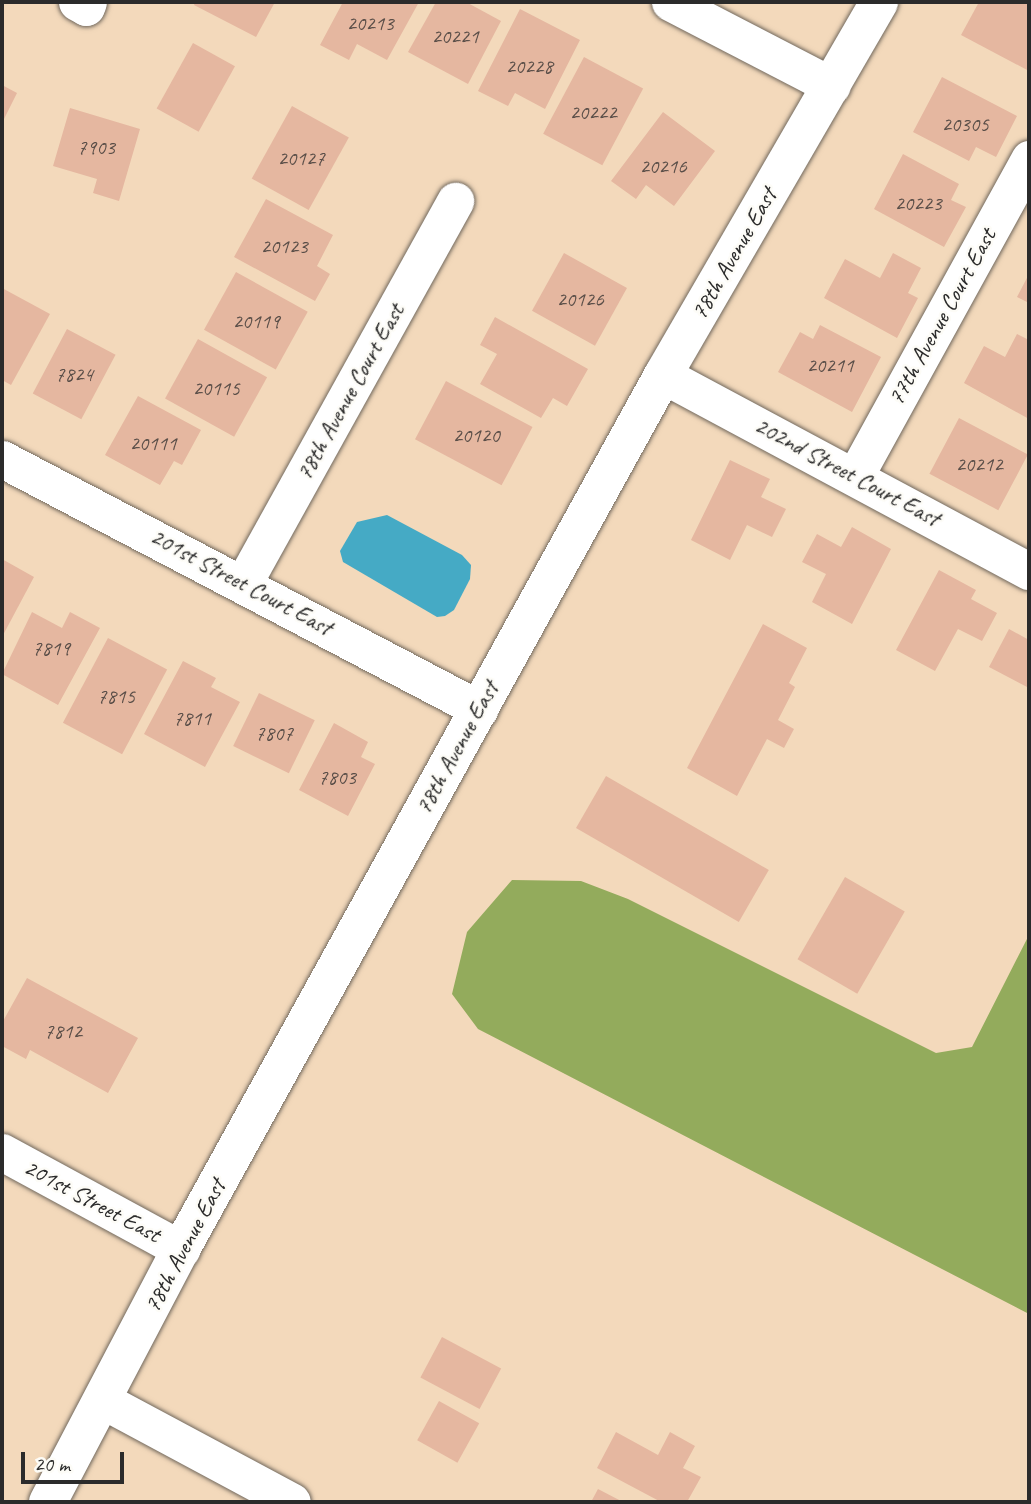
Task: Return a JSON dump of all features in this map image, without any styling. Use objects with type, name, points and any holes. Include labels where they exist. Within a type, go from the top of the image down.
[{"type":"street","points":[[670,2],[832,86]]},
{"type":"street","name":"78th Avenue East","points":[[48,1502],[104,1401],[181,1249],[663,375],[879,2]]},
{"type":"street","name":"77th Avenue Court East","points":[[855,476],[1029,159]]},
{"type":"street","name":"78th Avenue Court East","points":[[244,582],[456,201]]},
{"type":"street","name":"202nd Street Court East","points":[[663,375],[1029,571]]},
{"type":"street","name":"201st Street Court East","points":[[2,460],[244,582],[479,709]]},
{"type":"street","name":"201st Street East","points":[[2,1152],[181,1249]]},
{"type":"street","points":[[104,1401],[292,1502]]},
{"type":"green space","points":[[512,880],[581,881],[628,899],[936,1053],[972,1047],[1029,935],[1029,1314],[478,1029],[452,994],[467,932]]},
{"type":"water","points":[[387,515],[462,555],[471,565],[470,579],[454,610],[445,616],[437,617],[343,562],[340,551],[357,522]]},
{"type":"building","points":[[195,2],[275,2],[256,37],[194,5]]},
{"type":"building","points":[[343,2],[419,2],[387,60],[357,44],[349,60],[320,45]]},
{"type":"building","points":[[436,2],[466,2],[501,21],[468,84],[408,52]]},
{"type":"building","points":[[979,2],[1029,2],[1029,71],[961,35]]},
{"type":"building","points":[[520,9],[580,40],[545,109],[515,93],[508,106],[478,91]]},
{"type":"building","points":[[193,43],[235,66],[199,132],[157,109]]},
{"type":"building","points":[[584,57],[643,88],[602,165],[543,134]]},
{"type":"building","points":[[942,77],[1017,116],[996,157],[976,147],[969,161],[913,132]]},
{"type":"building","points":[[2,85],[17,93],[2,123]]},
{"type":"building","points":[[292,106],[349,138],[309,210],[252,179]]},
{"type":"building","points":[[70,108],[140,129],[119,201],[93,193],[97,179],[53,166]]},
{"type":"building","points":[[663,112],[715,151],[674,206],[646,185],[636,199],[611,181]]},
{"type":"building","points":[[903,154],[959,184],[951,200],[966,207],[944,247],[874,209]]},
{"type":"building","points":[[266,199],[333,235],[317,266],[330,274],[315,301],[234,257]]},
{"type":"building","points":[[564,253],[627,288],[595,346],[532,311]]},
{"type":"building","points":[[893,253],[921,268],[908,293],[918,298],[897,338],[824,298],[845,259],[880,278]]},
{"type":"building","points":[[236,272],[308,312],[276,369],[204,330]]},
{"type":"building","points":[[1029,274],[1029,303],[1017,297]]},
{"type":"building","points":[[2,288],[50,314],[11,385],[2,380]]},
{"type":"building","points":[[495,317],[588,369],[567,406],[553,398],[541,418],[480,384],[497,354],[480,345]]},
{"type":"building","points":[[820,325],[881,357],[852,412],[778,372],[800,332],[813,339]]},
{"type":"building","points":[[67,329],[116,355],[81,419],[33,393]]},
{"type":"building","points":[[1017,334],[1029,340],[1029,419],[964,383],[984,346],[1005,357]]},
{"type":"building","points":[[198,339],[267,377],[234,437],[165,398]]},
{"type":"building","points":[[446,381],[533,427],[502,485],[415,439]]},
{"type":"building","points":[[138,396],[201,430],[182,465],[174,461],[160,485],[105,455]]},
{"type":"building","points":[[959,418],[1028,455],[998,510],[929,474]]},
{"type":"building","points":[[730,460],[770,479],[761,497],[786,509],[772,537],[747,525],[730,560],[691,540]]},
{"type":"building","points":[[852,527],[891,549],[852,624],[812,602],[826,574],[802,562],[817,534],[841,547]]},
{"type":"building","points":[[2,559],[34,577],[2,637]]},
{"type":"building","points":[[939,570],[976,590],[971,599],[997,613],[982,641],[958,629],[935,671],[896,650]]},
{"type":"building","points":[[32,612],[62,628],[70,612],[100,628],[58,705],[2,674]]},
{"type":"building","points":[[763,624],[807,648],[789,683],[795,687],[778,720],[794,729],[784,748],[767,739],[737,796],[687,768]]},
{"type":"building","points":[[1009,629],[1029,640],[1029,688],[989,667]]},
{"type":"building","points":[[108,638],[167,669],[122,754],[63,723]]},
{"type":"building","points":[[183,661],[216,678],[211,687],[240,702],[205,767],[144,734]]},
{"type":"building","points":[[259,693],[315,720],[289,773],[233,746]]},
{"type":"building","points":[[334,723],[368,742],[361,757],[375,764],[348,816],[299,790]]},
{"type":"building","points":[[606,776],[769,870],[739,922],[576,828]]},
{"type":"building","points":[[845,877],[905,912],[857,994],[798,959]]},
{"type":"building","points":[[27,978],[138,1038],[108,1093],[30,1050],[26,1059],[2,1046],[2,1023]]},
{"type":"building","points":[[442,1337],[501,1368],[480,1409],[420,1378]]},
{"type":"building","points":[[439,1401],[479,1423],[457,1463],[417,1440]]},
{"type":"building","points":[[616,1432],[658,1455],[670,1432],[695,1446],[683,1468],[701,1477],[687,1502],[661,1502],[597,1468]]},
{"type":"building","points":[[598,1489],[623,1502],[591,1502]]}]
